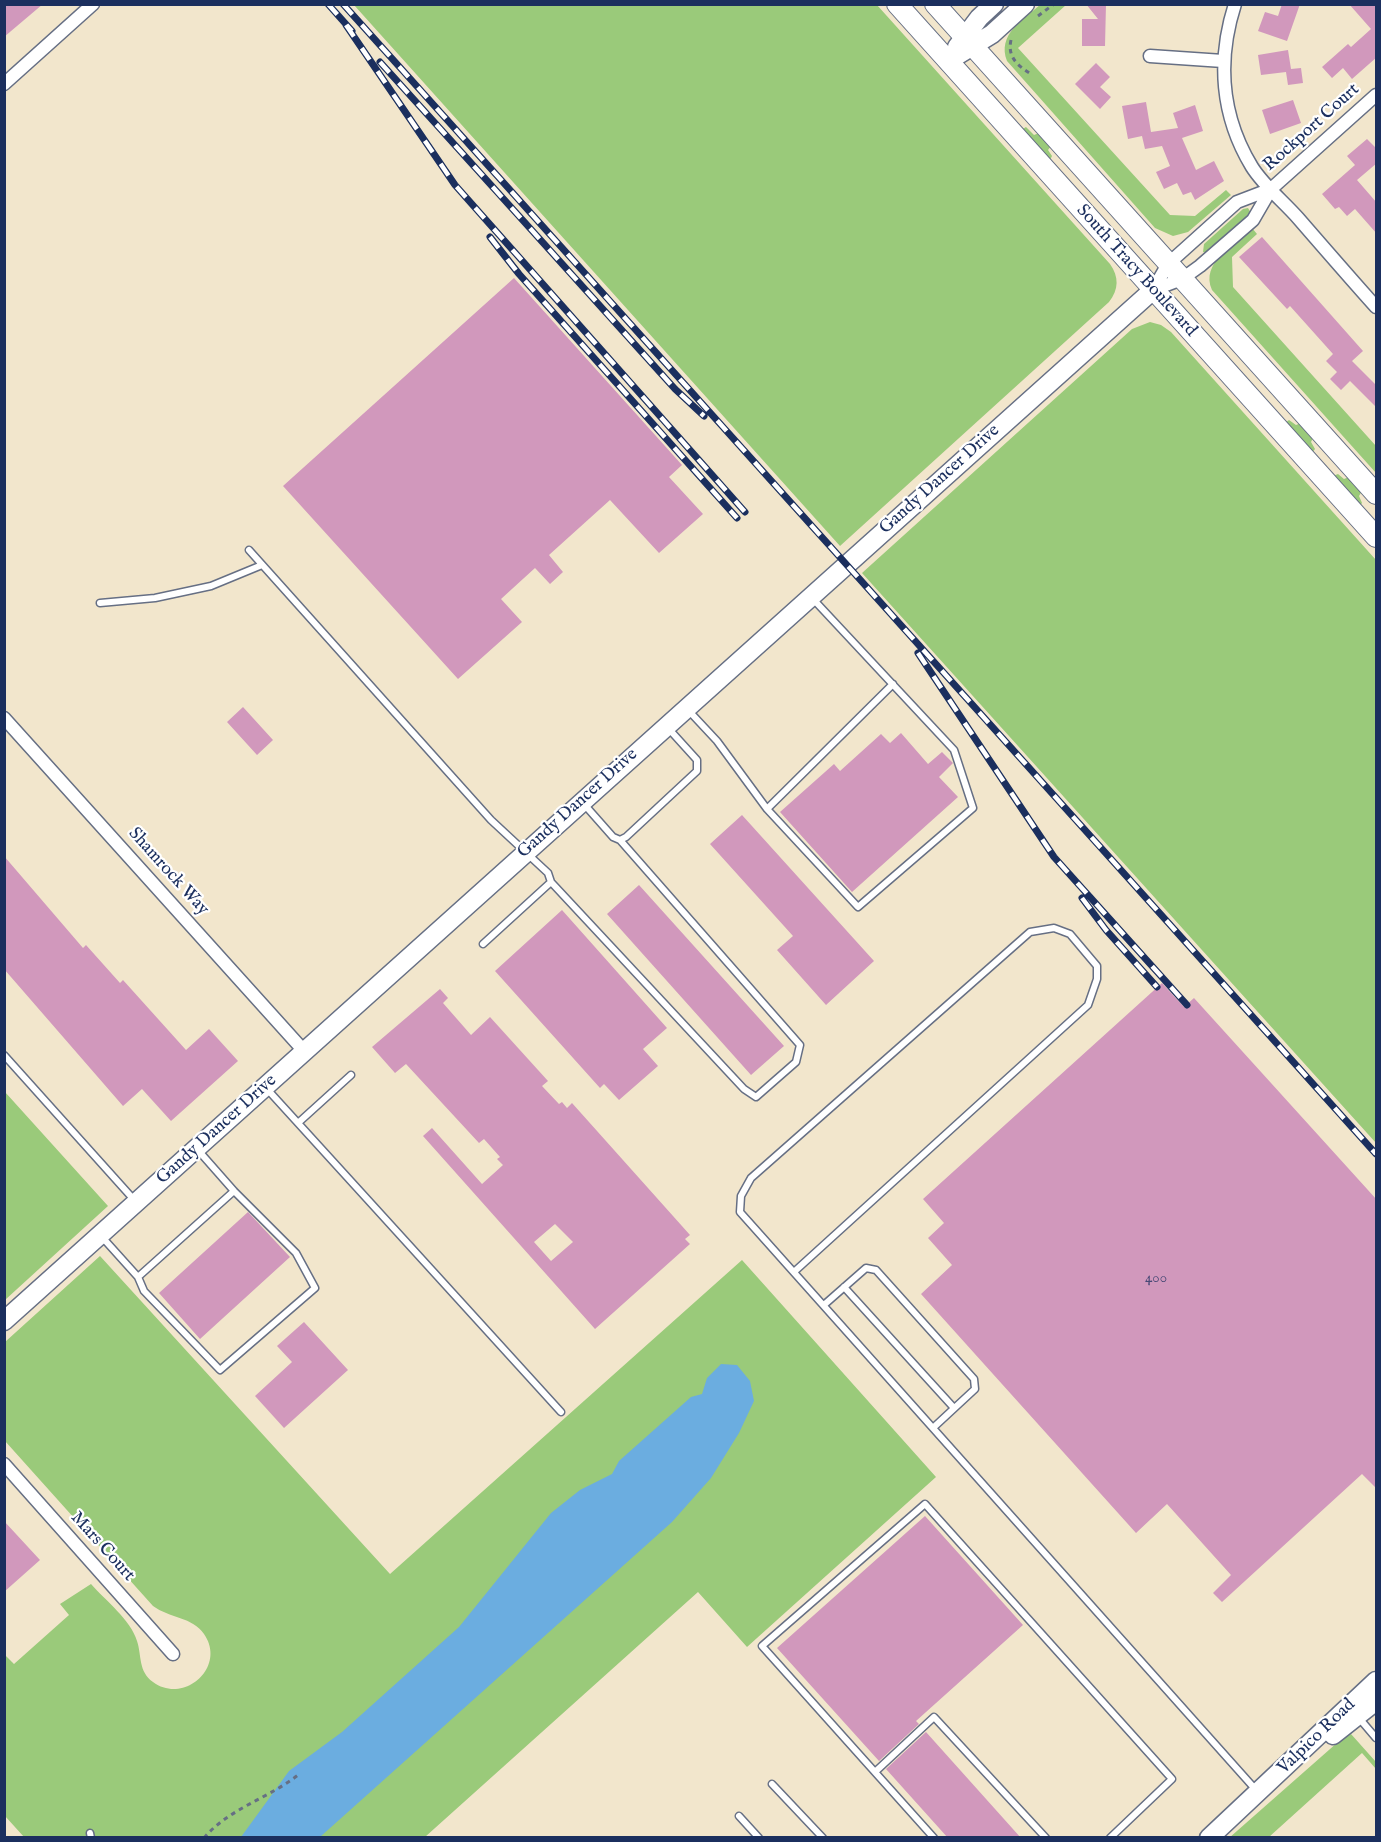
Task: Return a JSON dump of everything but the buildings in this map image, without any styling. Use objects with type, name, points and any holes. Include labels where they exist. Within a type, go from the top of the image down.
[{"type":"main road","name":"South Tracy Boulevard","points":[[897,4],[1377,537]]},
{"type":"main road","name":"South Tracy Boulevard","points":[[935,4],[1377,494]]},
{"type":"street","points":[[4,84],[93,4]]},
{"type":"street","points":[[948,61],[968,41],[994,4]]},
{"type":"street","points":[[1235,4],[1224,42],[1223,61],[1226,99],[1237,136],[1252,167],[1377,307]]},
{"type":"street","points":[[968,41],[1027,13]]},
{"type":"street","points":[[1150,56],[1223,61]]},
{"type":"street","name":"Rockport Court","points":[[1271,189],[1377,95]]},
{"type":"street","points":[[1153,290],[1168,264],[1237,202],[1271,189]]},
{"type":"street","points":[[1153,290],[1182,279],[1253,220],[1271,189]]},
{"type":"street","name":"Gandy Dancer Drive","points":[[4,1321],[665,725],[1153,290]]},
{"type":"street","name":"Shamrock Way","points":[[4,718],[304,1050]]},
{"type":"street","name":"Mars Court","points":[[4,1464],[173,1654]]},
{"type":"street","name":"Valpico Road","points":[[1209,1838],[1377,1682]]},
{"type":"street","name":"Valpico Road","points":[[1258,1793],[1377,1701]]},
{"type":"lane","points":[[249,550],[491,820],[527,851],[548,873],[551,882],[744,1089],[756,1097],[796,1062],[800,1045],[620,840],[613,837],[581,801]]},
{"type":"lane","points":[[100,603],[155,598],[211,586],[262,565]]},
{"type":"lane","points":[[686,707],[717,741],[767,809],[858,907],[973,808],[954,750],[811,596]]},
{"type":"lane","points":[[767,809],[893,684]]},
{"type":"lane","points":[[620,840],[697,771],[697,760],[665,725]]},
{"type":"lane","points":[[483,944],[551,882]]},
{"type":"lane","points":[[795,1271],[1088,1005],[1097,979],[1097,966],[1070,934],[1054,928],[1030,932],[751,1178],[741,1196],[740,1212],[1258,1793]]},
{"type":"lane","points":[[4,1055],[136,1202]]},
{"type":"lane","points":[[298,1123],[351,1075]]},
{"type":"lane","points":[[265,1087],[561,1412]]},
{"type":"lane","points":[[100,1234],[138,1277],[144,1291],[220,1370],[315,1288],[296,1253],[196,1149]]},
{"type":"lane","points":[[138,1277],[234,1191]]},
{"type":"lane","points":[[825,1305],[866,1268],[876,1270],[974,1379],[975,1389],[934,1427]]},
{"type":"lane","points":[[844,1287],[954,1408]]},
{"type":"lane","points":[[934,1838],[762,1646],[925,1504],[1172,1779],[1110,1838]]},
{"type":"lane","points":[[1357,1716],[1377,1738]]},
{"type":"lane","points":[[875,1772],[934,1717],[1046,1838]]},
{"type":"lane","points":[[772,1784],[822,1838]]},
{"type":"lane","points":[[739,1816],[759,1838]]},
{"type":"path","points":[[1027,13],[1054,4]]},
{"type":"path","points":[[1014,35],[1010,54],[1018,65],[1031,74]]},
{"type":"path","points":[[204,1838],[216,1826],[282,1788],[298,1775]]},
{"type":"green space","points":[[354,5],[877,5],[1110,264],[1116,278],[1115,292],[1109,302],[840,546]]},
{"type":"green space","points":[[1040,5],[1066,5],[1018,48],[1170,215],[1195,216],[1226,190],[1231,195],[1188,232],[1173,236],[1155,228],[1007,61],[1005,43],[1008,36],[1019,22]]},
{"type":"green space","points":[[1026,127],[1034,135],[1039,133],[1051,146],[1048,150],[1052,156],[1050,160],[1021,130]]},
{"type":"green space","points":[[1248,208],[1252,215],[1208,253],[1203,252],[1204,244],[1243,209]]},
{"type":"green space","points":[[1252,228],[1257,234],[1232,257],[1233,287],[1376,446],[1376,473],[1212,290],[1211,271],[1215,263],[1228,248]]},
{"type":"green space","points":[[1150,322],[1161,325],[1171,332],[1376,560],[1376,1143],[862,573],[1132,329]]},
{"type":"green space","points":[[1289,420],[1296,425],[1301,423],[1313,438],[1311,442],[1315,449],[1312,453],[1285,423]]},
{"type":"green space","points":[[1338,474],[1344,479],[1349,477],[1362,491],[1359,496],[1362,503],[1360,506],[1333,476]]},
{"type":"green space","points":[[5,1092],[108,1206],[4,1300]]},
{"type":"green space","points":[[100,1256],[390,1574],[742,1260],[936,1477],[747,1647],[698,1592],[425,1837],[24,1837],[5,1816],[4,1654],[14,1664],[69,1615],[60,1604],[91,1584],[129,1625],[137,1641],[145,1673],[153,1682],[165,1688],[177,1689],[189,1686],[206,1670],[210,1659],[210,1646],[199,1628],[153,1606],[5,1441],[5,1342]]},
{"type":"green space","points":[[1351,1734],[1376,1762],[1376,1769],[1362,1753],[1269,1837],[1229,1838],[1338,1742]]},
{"type":"water","points":[[721,1364],[737,1365],[750,1381],[754,1401],[739,1433],[711,1478],[672,1522],[320,1837],[241,1837],[289,1771],[342,1732],[459,1627],[551,1513],[580,1490],[612,1474],[619,1461],[691,1397],[702,1394],[707,1378]]},
{"type":"railway","points":[[328,4],[352,31]]},
{"type":"railway","points":[[343,4],[1376,1154]]},
{"type":"railway","points":[[346,25],[455,185],[745,512]]},
{"type":"railway","points":[[380,62],[675,389],[704,416]]},
{"type":"railway","points":[[490,237],[519,274],[737,518]]},
{"type":"railway","points":[[918,653],[1054,857],[1187,1005]]},
{"type":"railway","points":[[1082,898],[1106,930],[1157,987]]}]
